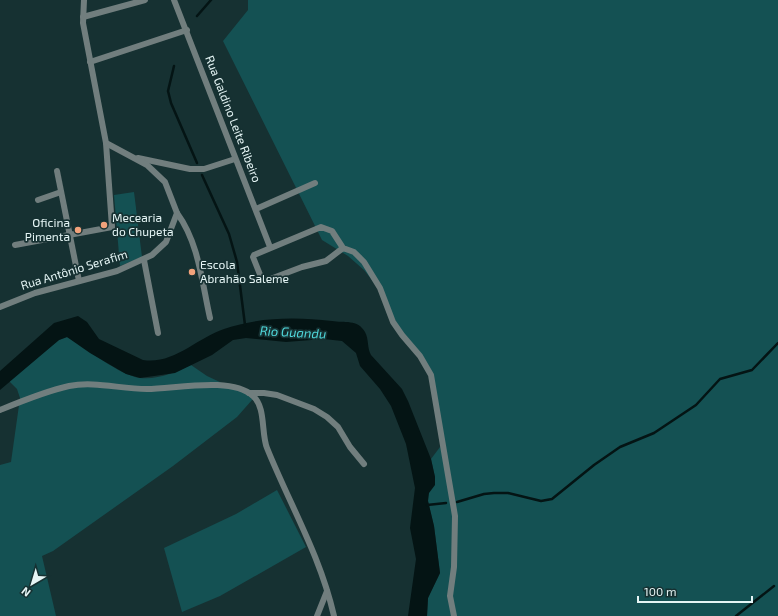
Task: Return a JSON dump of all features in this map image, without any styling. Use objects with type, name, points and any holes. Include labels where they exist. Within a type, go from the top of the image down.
[{"type":"street","points":[[14,245],[112,227],[106,143],[83,17],[84,0]]},
{"type":"street","points":[[83,17],[145,0]]},
{"type":"street","name":"Rua Galdino Leite Ribeiro","points":[[174,0],[270,247]]},
{"type":"street","points":[[90,62],[186,30]]},
{"type":"street","points":[[106,143],[147,165],[165,182],[178,213],[190,232],[194,244],[210,318]]},
{"type":"street","points":[[133,157],[190,169],[204,169],[235,159]]},
{"type":"street","points":[[56,171],[79,281]]},
{"type":"street","points":[[256,209],[315,183]]},
{"type":"street","points":[[38,200],[61,192]]},
{"type":"street","name":"Rua Antônio Serafim","points":[[0,307],[27,295],[117,271],[144,260],[166,242],[178,213]]},
{"type":"street","points":[[343,248],[332,231],[322,227],[270,247],[253,256],[260,277],[264,281],[302,267],[326,261],[343,248],[348,248],[359,256],[376,280],[397,327],[424,363],[432,380],[455,516],[454,567],[450,596],[454,616]]},
{"type":"street","points":[[144,260],[158,333]]},
{"type":"street","points":[[0,410],[67,387],[86,384],[147,389],[209,385],[228,387],[249,393],[277,395],[309,407],[327,417],[338,427],[350,447],[364,464]]},
{"type":"street","points":[[249,393],[255,398],[259,405],[266,445],[316,557],[334,616]]},
{"type":"street","points":[[317,616],[327,591]]},
{"type":"shaded area","points":[[248,0],[778,0],[778,616],[427,616],[428,598],[440,573],[434,526],[428,501],[428,493],[435,477],[431,459],[443,443],[429,370],[402,333],[379,289],[364,270],[348,256],[322,240],[223,41],[248,10]]},
{"type":"shaded area","points":[[134,192],[142,257],[120,266],[114,195]]},
{"type":"shaded area","points":[[67,337],[113,367],[132,376],[140,378],[160,377],[191,365],[207,376],[222,383],[259,392],[237,417],[173,466],[53,551],[42,556],[56,616],[0,616],[0,465],[11,462],[20,398],[17,389],[9,381],[59,340]]},
{"type":"shaded area","points":[[277,490],[306,547],[220,596],[182,612],[164,548],[236,514]]},
{"type":"water","name":"Rio Guandu","points":[[78,316],[87,322],[99,339],[143,360],[165,359],[185,350],[214,333],[251,322],[278,319],[305,319],[350,322],[359,325],[365,332],[371,355],[402,389],[431,459],[435,477],[435,485],[429,493],[428,501],[434,526],[440,573],[428,598],[427,616],[408,616],[416,559],[410,528],[415,488],[406,444],[391,406],[380,389],[360,366],[356,353],[342,341],[324,339],[286,342],[246,338],[233,340],[212,355],[175,373],[140,378],[126,374],[90,353],[67,337],[59,340],[0,390],[0,371],[54,323]]},
{"type":"waterway","points":[[197,16],[211,0]]},
{"type":"waterway","points":[[174,66],[168,91],[171,103],[197,163]]},
{"type":"waterway","points":[[202,175],[229,234],[237,262],[245,325]]},
{"type":"waterway","points":[[457,502],[484,494],[494,493],[508,493],[541,501],[552,499],[594,465],[620,447],[654,433],[696,405],[720,379],[752,370],[778,343]]},
{"type":"waterway","points":[[427,505],[446,503]]},
{"type":"waterway","points":[[736,616],[774,586]]},
{"type":"place","name":"Mecearia do Chupeta","points":[[104,225]]},
{"type":"place","name":"Oficina Pimenta","points":[[78,230]]},
{"type":"place","name":"Escola Abrahão Saleme","points":[[192,272]]}]
